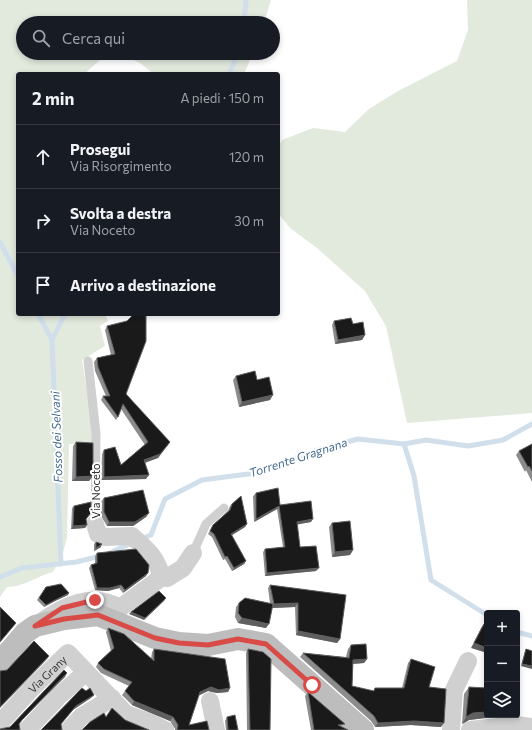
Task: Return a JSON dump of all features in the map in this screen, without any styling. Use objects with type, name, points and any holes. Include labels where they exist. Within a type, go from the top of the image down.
[{"type":"main road","points":[[0,662],[25,633],[35,626],[64,619],[98,615],[155,638],[179,643],[208,645],[238,639],[266,644],[363,730]]},
{"type":"street","name":"Via Noceto","points":[[95,524],[98,534],[105,537],[132,536],[155,557],[162,570],[162,576]]},
{"type":"street","points":[[35,626],[62,608],[95,600],[109,603],[120,608],[162,576],[167,578],[183,568],[194,553]]},
{"type":"street","name":"Via Grany","points":[[0,723],[32,688],[68,653],[126,714],[140,725],[165,730]]},
{"type":"street","points":[[451,730],[454,690],[468,661]]},
{"type":"street","points":[[27,730],[59,696],[86,673]]},
{"type":"street","points":[[69,730],[80,717],[112,698]]},
{"type":"street","points":[[210,701],[216,730]]},
{"type":"street","points":[[470,730],[516,725],[532,727]]},
{"type":"lane","name":"Via Noceto","points":[[88,361],[96,434],[95,524]]},
{"type":"lane","points":[[194,553],[206,524],[224,508]]},
{"type":"shaded area","points":[[0,0],[271,0],[266,16],[16,16],[16,60],[100,60],[86,72],[16,72],[16,316],[106,316],[108,321],[100,326],[105,346],[82,360],[92,424],[92,443],[69,444],[67,537],[63,553],[53,572],[13,587],[7,587],[0,597]]},
{"type":"shaded area","points":[[467,0],[532,0],[532,413],[407,423],[386,326],[365,291],[317,248],[290,228],[280,216],[280,144],[282,140],[313,128],[345,132],[369,109],[398,91],[457,61],[468,30]]},
{"type":"shaded area","points":[[133,60],[250,60],[245,72],[151,72]]},
{"type":"building","points":[[132,316],[146,316],[146,341],[126,394],[170,442],[160,454],[144,460],[149,475],[104,477],[104,450],[115,447],[121,465],[148,442],[123,404],[118,417],[103,396],[110,396],[98,367],[97,358],[115,354],[107,326],[127,321]]},
{"type":"building","points":[[351,318],[353,324],[363,322],[365,335],[338,340],[334,321]]},
{"type":"building","points":[[255,371],[257,380],[269,377],[273,395],[242,402],[236,376]]},
{"type":"building","points":[[76,442],[93,443],[93,476],[76,477]]},
{"type":"building","points":[[532,444],[532,471],[519,451]]},
{"type":"building","points":[[278,488],[280,505],[311,501],[313,519],[297,522],[300,547],[316,546],[319,568],[267,573],[265,549],[285,547],[279,506],[256,519],[256,493]]},
{"type":"building","points":[[143,490],[149,513],[135,522],[109,522],[104,512],[104,498]]},
{"type":"building","points":[[241,496],[247,524],[231,534],[246,561],[234,568],[227,556],[225,557],[214,534],[210,531],[213,525],[230,510],[232,504]]},
{"type":"building","points":[[91,502],[91,513],[86,519],[87,525],[73,526],[74,506]]},
{"type":"building","points":[[350,521],[353,550],[335,552],[332,523]]},
{"type":"building","points":[[96,542],[102,544],[96,548]]},
{"type":"building","points":[[136,549],[149,565],[148,573],[125,590],[121,585],[110,588],[97,588],[91,565],[97,563],[97,553]]},
{"type":"building","points":[[61,584],[69,593],[46,605],[39,598],[46,587]]},
{"type":"building","points":[[270,585],[346,595],[340,639],[298,631],[298,603],[274,604]]},
{"type":"building","points":[[159,591],[166,598],[145,618],[131,612]]},
{"type":"building","points":[[245,598],[273,604],[269,624],[242,618],[238,613],[239,603]]},
{"type":"building","points":[[0,607],[16,623],[0,642]]},
{"type":"building","points":[[484,624],[484,647],[474,643]]},
{"type":"building","points":[[108,628],[124,634],[154,661],[154,649],[225,659],[230,688],[219,690],[211,687],[200,692],[189,725],[207,721],[209,730],[177,730],[178,725],[173,717],[134,701],[125,691],[132,682],[104,669],[98,663],[114,648]]},
{"type":"building","points":[[34,641],[49,656],[0,707],[0,671],[7,670]]},
{"type":"building","points":[[366,644],[367,659],[353,660],[352,686],[374,691],[375,688],[404,688],[411,659],[435,667],[429,687],[446,689],[444,723],[414,721],[378,723],[374,716],[303,653],[349,658],[351,645]]},
{"type":"building","points":[[248,649],[263,652],[271,659],[270,730],[250,730]]},
{"type":"building","points":[[526,649],[532,651],[532,666],[522,664]]},
{"type":"building","points":[[64,670],[67,673],[19,724],[20,730],[0,730],[10,727]]},
{"type":"building","points":[[469,687],[484,688],[484,712],[473,713],[466,717]]},
{"type":"building","points":[[82,688],[86,691],[90,688],[94,695],[76,706],[61,724],[62,730],[41,730]]},
{"type":"building","points":[[308,692],[345,724],[338,725],[348,730],[314,730]]},
{"type":"building","points":[[112,708],[125,720],[149,730],[82,730],[90,722],[104,713],[106,717]]},
{"type":"building","points":[[235,715],[238,730],[228,730],[227,717]]},
{"type":"waterway","points":[[245,16],[246,0]]},
{"type":"waterway","points":[[230,72],[235,60]]},
{"type":"waterway","name":"Fosso dei Selvani","points":[[0,242],[16,272]]},
{"type":"waterway","name":"Fosso dei Selvani","points":[[39,316],[52,340],[61,564]]},
{"type":"waterway","points":[[52,340],[64,316]]},
{"type":"waterway","points":[[404,444],[426,440],[468,446],[503,440],[532,424]]},
{"type":"waterway","name":"Torrente Gragnana","points":[[141,539],[151,535],[165,499],[202,480],[256,473],[317,450],[358,439],[404,444],[414,476],[431,580],[484,613]]},
{"type":"waterway","name":"Torrente Gragnana","points":[[0,577],[22,568],[76,562],[105,555],[132,543]]},
{"type":"waterway","name":"Torrente Gragnana","points":[[520,633],[532,636]]},
{"type":"route","points":[[95,600],[62,608],[35,626],[64,619],[98,615],[155,638],[179,643],[197,646],[238,639],[266,644],[312,685]]}]
